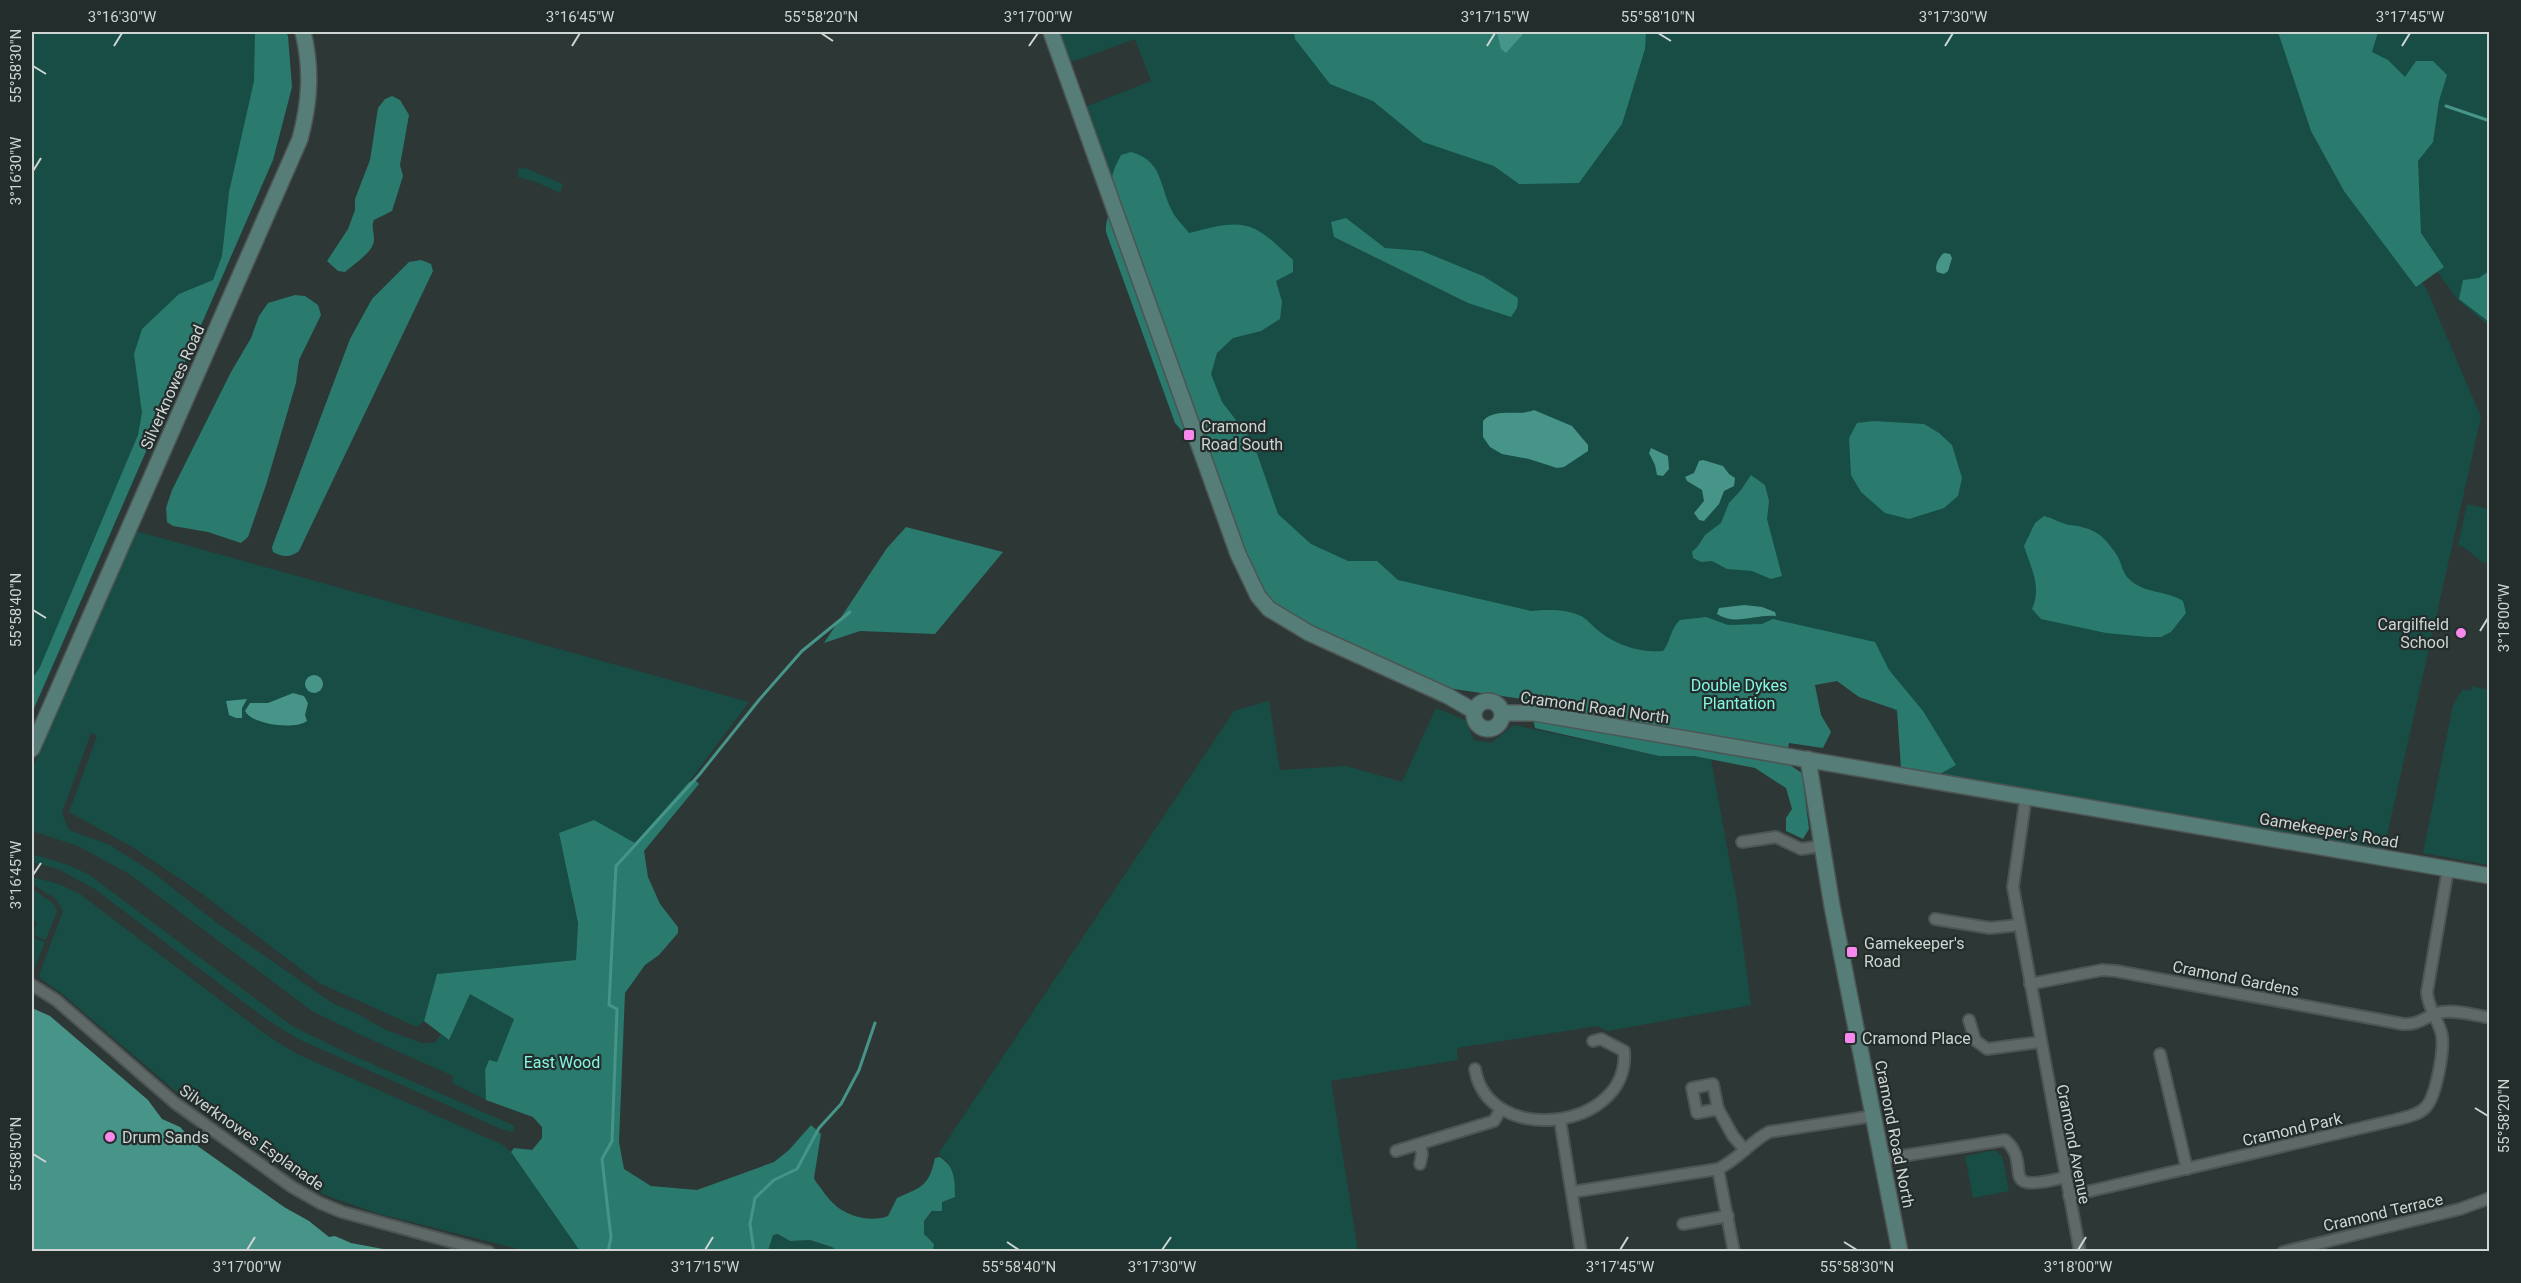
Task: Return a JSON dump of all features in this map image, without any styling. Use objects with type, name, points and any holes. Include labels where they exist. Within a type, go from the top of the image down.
[{"type":"street","name":"Silverknowes Road","points":[[32,749],[300,139],[309,100],[310,80],[303,32]]},
{"type":"street","points":[[1051,32],[1238,554],[1258,596],[1269,609],[1309,633],[1448,696],[1474,711]]},
{"type":"street","points":[[1490,700],[1497,704],[1502,713],[1498,725],[1487,729],[1477,724],[1474,711],[1478,704],[1490,700]]},
{"type":"street","name":"Cramond Road North","points":[[1502,713],[1534,713],[1808,759],[1822,846],[1900,1251]]},
{"type":"street","name":"Gamekeeper's Road","points":[[1808,759],[2490,876]]},
{"type":"street","name":"Cramond Avenue","points":[[2026,796],[2013,875],[2019,925],[2080,1251]]},
{"type":"street","points":[[1742,842],[1776,837],[1801,849],[1822,846]]},
{"type":"street","name":"Cramond Park","points":[[2069,1196],[2419,1113],[2431,1100],[2441,1056],[2442,1037],[2428,1004],[2427,992],[2448,869]]},
{"type":"street","points":[[1935,919],[1990,928],[2019,925]]},
{"type":"street","name":"Cramond Gardens","points":[[2031,984],[2102,970],[2116,971],[2403,1024],[2419,1023],[2433,1015],[2452,1012],[2490,1018]]},
{"type":"street","name":"Silverknowes Esplanade","points":[[32,985],[56,1000],[175,1103],[292,1187],[342,1212],[489,1251]]},
{"type":"street","points":[[1969,1020],[1975,1040],[1987,1049],[2040,1042]]},
{"type":"street","points":[[1475,1069],[1481,1088],[1501,1109],[1526,1118],[1560,1120],[1586,1113],[1607,1096],[1623,1070],[1624,1051],[1601,1039],[1593,1041]]},
{"type":"street","points":[[2160,1054],[2187,1168]]},
{"type":"street","points":[[1396,1151],[1494,1121],[1501,1109]]},
{"type":"street","points":[[1718,1109],[1733,1136],[1745,1150]]},
{"type":"street","points":[[1572,1192],[1718,1169],[1731,1163],[1756,1138],[1769,1132],[1873,1116]]},
{"type":"street","points":[[1560,1120],[1581,1251]]},
{"type":"street","points":[[1882,1159],[2005,1140],[2012,1146],[2023,1182],[2030,1185],[2066,1178]]},
{"type":"street","points":[[1420,1144],[1422,1154],[1420,1164]]},
{"type":"street","points":[[1718,1169],[1734,1251]]},
{"type":"street","name":"Cramond Terrace","points":[[2283,1251],[2460,1209],[2490,1198]]},
{"type":"street","points":[[1683,1224],[1728,1216]]},
{"type":"shaded area","points":[[32,32],[286,32],[292,87],[273,160],[32,713]]},
{"type":"shaded area","points":[[1058,32],[2284,32],[2347,185],[2426,288],[2481,417],[2384,849],[1947,778],[1861,667],[1672,672],[1261,595],[1085,107],[1151,81],[1135,39],[1069,63]]},
{"type":"shaded area","points":[[1497,32],[1525,32],[1506,53],[1501,49]]},
{"type":"shaded area","points":[[2346,32],[2489,32],[2489,326],[2458,300],[2409,233]]},
{"type":"shaded area","points":[[525,168],[563,184],[560,193],[518,177],[518,169]]},
{"type":"shaded area","points":[[1944,253],[1950,254],[1952,258],[1948,271],[1944,274],[1937,272],[1936,267]]},
{"type":"shaded area","points":[[1534,410],[1572,426],[1588,445],[1588,451],[1564,467],[1557,468],[1529,459],[1502,454],[1490,447],[1483,437],[1483,421],[1488,417],[1500,413],[1521,413]]},
{"type":"shaded area","points":[[1651,448],[1668,456],[1669,469],[1663,476],[1657,475],[1649,453]]},
{"type":"shaded area","points":[[1699,461],[1723,466],[1735,478],[1734,486],[1724,491],[1719,504],[1704,521],[1699,520],[1694,513],[1704,501],[1702,490],[1687,481],[1685,477],[1694,473]]},
{"type":"shaded area","points":[[2467,504],[2489,509],[2489,564],[2458,545]]},
{"type":"shaded area","points":[[136,531],[749,702],[689,782],[635,843],[594,821],[572,900],[578,923],[576,960],[437,974],[424,1021],[417,1027],[319,983],[201,893],[134,848],[69,812],[97,736],[91,733],[62,813],[69,830],[110,845],[155,874],[217,923],[334,1004],[386,1030],[422,1043],[434,1043],[441,1034],[449,1040],[470,993],[514,1019],[497,1062],[485,1070],[486,1100],[452,1083],[453,1076],[312,1011],[129,874],[78,846],[32,831],[32,769]]},
{"type":"shaded area","points":[[1744,605],[1762,607],[1775,612],[1776,616],[1731,619],[1717,614],[1719,608]]},
{"type":"shaded area","points":[[314,675],[320,678],[323,684],[320,690],[314,693],[308,690],[305,684],[308,678]]},
{"type":"shaded area","points":[[2472,686],[2489,690],[2489,865],[2423,853],[2453,705],[2463,689],[2471,691]]},
{"type":"shaded area","points":[[293,693],[304,696],[308,703],[305,715],[307,721],[301,724],[265,723],[249,716],[245,711],[250,703],[268,703]]},
{"type":"shaded area","points":[[247,699],[242,708],[242,718],[229,715],[226,701]]},
{"type":"shaded area","points":[[1269,701],[1280,770],[1346,766],[1402,782],[1436,708],[1465,720],[1474,740],[1491,743],[1514,725],[1659,756],[1694,756],[1711,759],[1737,901],[1751,1005],[1608,1031],[1597,1026],[1457,1048],[1458,1060],[1331,1081],[1358,1251],[933,1252],[934,1249],[924,1234],[924,1221],[942,1202],[948,1162],[938,1154],[1234,711]]},
{"type":"shaded area","points":[[32,854],[88,874],[292,1026],[347,1053],[515,1126],[513,1132],[501,1129],[298,1039],[263,1017],[95,889],[58,869],[32,862]]},
{"type":"shaded area","points":[[32,877],[59,884],[80,894],[265,1034],[297,1054],[503,1145],[511,1152],[580,1251],[526,1251],[376,1213],[325,1195],[296,1178],[181,1096],[61,993],[41,979],[39,975],[63,911],[56,899],[32,884]]},
{"type":"shaded area","points":[[32,889],[53,903],[57,911],[46,940],[33,935],[37,922],[32,920]]},
{"type":"shaded area","points":[[32,937],[45,942],[32,974]]},
{"type":"shaded area","name":"Drum Sands","points":[[32,1008],[50,1016],[148,1100],[162,1119],[180,1127],[199,1147],[284,1207],[309,1221],[329,1237],[335,1236],[351,1243],[394,1251],[32,1251]]},
{"type":"shaded area","points":[[1995,1150],[2002,1156],[2009,1191],[1973,1198],[1965,1156]]},
{"type":"shaded area","points":[[778,1234],[790,1241],[810,1240],[832,1247],[837,1251],[768,1252],[773,1235]]},
{"type":"green space","points":[[255,32],[286,32],[288,36],[292,87],[273,160],[32,713],[32,679],[40,667],[138,435],[142,413],[134,354],[142,329],[179,294],[213,280],[222,256],[229,192],[254,81]]},
{"type":"green space","points":[[1294,32],[1646,32],[1645,49],[1622,124],[1579,183],[1519,184],[1494,166],[1423,142],[1373,101],[1330,84],[1295,39]]},
{"type":"green space","points":[[2278,32],[2378,32],[2372,52],[2388,60],[2405,77],[2416,61],[2433,61],[2447,75],[2439,101],[2433,142],[2418,161],[2421,233],[2444,267],[2416,287],[2344,191],[2311,131]]},
{"type":"green space","points":[[392,96],[400,100],[409,115],[400,165],[403,176],[392,211],[374,220],[374,239],[371,248],[345,272],[338,271],[327,261],[348,229],[355,210],[355,199],[370,160],[378,108],[385,99]]},
{"type":"green space","name":"Double Dykes Plantation","points":[[1131,152],[1149,161],[1155,168],[1172,211],[1189,233],[1223,225],[1247,226],[1267,237],[1293,260],[1293,272],[1276,281],[1282,302],[1280,319],[1261,331],[1233,338],[1217,353],[1211,374],[1222,402],[1253,442],[1278,514],[1311,544],[1348,561],[1377,561],[1398,580],[1531,611],[1571,612],[1585,619],[1607,637],[1638,650],[1663,651],[1674,627],[1680,620],[1706,617],[1728,625],[1762,624],[1773,619],[1875,642],[1889,670],[1923,711],[1956,765],[1938,775],[1901,768],[1897,710],[1859,697],[1837,681],[1815,685],[1821,715],[1831,732],[1823,748],[1789,743],[1785,762],[1802,773],[1809,829],[1803,839],[1786,831],[1786,818],[1792,809],[1786,788],[1755,768],[1694,756],[1659,756],[1535,728],[1529,700],[1447,688],[1297,619],[1262,594],[1197,433],[1182,431],[1175,423],[1106,232],[1107,219],[1117,198],[1112,181],[1113,172],[1121,155]]},
{"type":"green space","points":[[1346,218],[1385,248],[1422,251],[1483,276],[1518,298],[1517,308],[1511,317],[1468,303],[1334,237],[1331,222]]},
{"type":"green space","points":[[421,260],[431,264],[433,271],[299,551],[286,556],[273,552],[272,547],[350,339],[372,299],[409,262]]},
{"type":"green space","points":[[2489,271],[2489,322],[2459,299],[2463,280],[2479,278]]},
{"type":"green space","points":[[295,295],[305,296],[318,305],[321,315],[299,360],[296,383],[248,537],[241,543],[208,532],[173,526],[167,522],[166,508],[172,490],[231,372],[251,338],[259,316],[268,303]]},
{"type":"green space","points":[[1874,421],[1924,424],[1939,433],[1952,445],[1962,478],[1958,496],[1944,508],[1909,519],[1885,513],[1861,492],[1851,475],[1849,438],[1857,423]]},
{"type":"green space","points":[[1751,475],[1765,485],[1769,501],[1767,519],[1782,576],[1771,579],[1752,571],[1727,569],[1712,561],[1701,562],[1693,558],[1692,552],[1705,535],[1721,523],[1729,503]]},
{"type":"green space","points":[[2044,516],[2086,528],[2098,534],[2113,549],[2126,576],[2134,583],[2183,601],[2186,613],[2171,632],[2161,637],[2106,633],[2041,619],[2032,609],[2036,585],[2024,546],[2035,523]]},
{"type":"green space","points":[[906,527],[1003,552],[935,634],[860,631],[824,643],[887,548]]},
{"type":"green space","name":"East Wood","points":[[695,780],[699,784],[644,851],[648,877],[660,904],[678,927],[678,933],[659,955],[645,965],[625,993],[619,1142],[624,1169],[651,1186],[697,1190],[774,1162],[789,1150],[811,1125],[821,1134],[814,1178],[816,1182],[829,1199],[845,1212],[874,1219],[888,1216],[897,1198],[923,1184],[930,1175],[935,1158],[940,1157],[951,1170],[955,1197],[942,1202],[942,1211],[932,1211],[924,1221],[924,1234],[934,1244],[933,1251],[837,1251],[832,1247],[810,1240],[790,1241],[778,1234],[773,1235],[768,1251],[580,1251],[511,1152],[514,1148],[532,1150],[542,1138],[542,1127],[533,1117],[486,1100],[485,1070],[489,1060],[497,1062],[514,1019],[470,994],[449,1040],[424,1021],[437,974],[576,960],[578,923],[559,833],[594,820],[635,843],[689,782]]},
{"type":"waterway","points":[[2446,106],[2490,121]]},
{"type":"waterway","points":[[608,1252],[611,1237],[602,1159],[612,1141],[617,1009],[609,1005],[616,866],[699,775],[802,651],[850,612]]},
{"type":"waterway","points":[[754,1252],[750,1224],[755,1198],[774,1180],[797,1169],[819,1128],[841,1104],[859,1070],[875,1023]]},
{"type":"place","name":"Cramond Road South","points":[[1189,435]]},
{"type":"place","name":"Cargilfield School","points":[[2461,633]]},
{"type":"place","name":"Gamekeeper's Road","points":[[1852,952]]},
{"type":"place","name":"Cramond Place","points":[[1850,1038]]},
{"type":"place","name":"Drum Sands","points":[[110,1137]]}]
